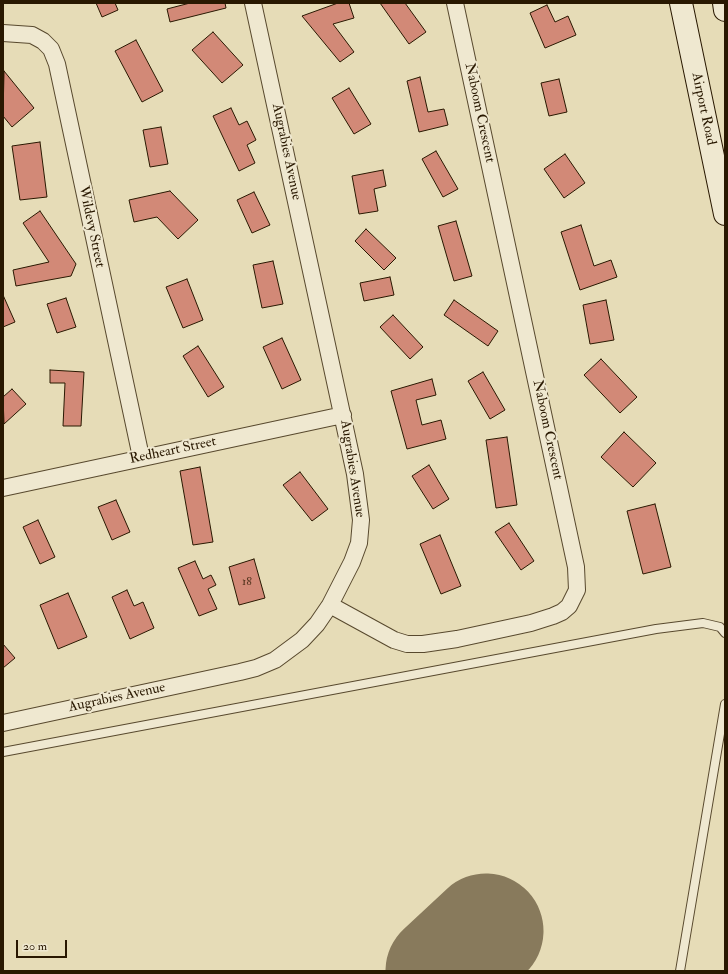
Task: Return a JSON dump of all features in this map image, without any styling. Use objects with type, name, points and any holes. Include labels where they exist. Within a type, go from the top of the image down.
[{"type":"main road","name":"Airport Road","points":[[681,3],[725,214]]},
{"type":"main road","points":[[724,3],[725,10]]},
{"type":"street","name":"Augrabies Avenue","points":[[3,723],[256,668],[275,660],[302,640],[330,605],[352,562],[359,543],[361,520],[355,474],[253,3]]},
{"type":"street","name":"Naboom Crescent","points":[[330,605],[394,640],[406,644],[423,644],[465,638],[532,623],[553,616],[570,606],[577,590],[576,567],[455,3]]},
{"type":"street","name":"Wildevy Street","points":[[3,33],[32,36],[43,41],[51,49],[57,64],[141,457]]},
{"type":"street","name":"Redheart Street","points":[[3,488],[141,457],[343,415]]},
{"type":"lane","points":[[3,752],[656,629],[703,624],[720,627],[725,633]]},
{"type":"lane","points":[[680,971],[725,704]]},
{"type":"building","points":[[96,3],[115,3],[118,10],[102,17]]},
{"type":"building","points":[[190,3],[225,3],[226,8],[170,22],[167,9]]},
{"type":"building","points":[[338,3],[349,3],[354,18],[333,24],[354,52],[340,62],[302,16]]},
{"type":"building","points":[[380,3],[405,3],[426,32],[409,44]]},
{"type":"building","points":[[547,5],[555,22],[568,16],[576,35],[545,48],[530,13]]},
{"type":"building","points":[[213,32],[243,65],[222,83],[192,50]]},
{"type":"building","points":[[136,40],[163,91],[142,102],[115,51]]},
{"type":"building","points":[[4,71],[34,108],[12,127],[3,116]]},
{"type":"building","points":[[420,77],[428,112],[444,109],[448,125],[419,132],[407,81]]},
{"type":"building","points":[[559,79],[567,112],[549,116],[541,83]]},
{"type":"building","points":[[349,88],[371,124],[354,134],[332,98]]},
{"type":"building","points":[[231,108],[239,125],[247,121],[256,140],[247,145],[255,163],[239,171],[213,116]]},
{"type":"building","points":[[161,127],[168,164],[150,167],[143,130]]},
{"type":"building","points":[[40,142],[47,197],[20,200],[12,146]]},
{"type":"building","points":[[436,151],[458,189],[443,197],[422,159]]},
{"type":"building","points":[[565,154],[585,183],[564,198],[544,169]]},
{"type":"building","points":[[383,170],[386,186],[374,189],[378,211],[359,214],[352,176]]},
{"type":"building","points":[[170,191],[198,220],[178,239],[157,217],[134,222],[129,200]]},
{"type":"building","points":[[254,192],[270,225],[252,233],[237,200]]},
{"type":"building","points":[[40,211],[76,264],[71,276],[16,286],[13,270],[49,262],[23,223]]},
{"type":"building","points":[[456,221],[472,276],[454,281],[438,226]]},
{"type":"building","points":[[581,225],[594,266],[611,260],[617,277],[580,290],[561,232]]},
{"type":"building","points":[[366,229],[396,258],[384,270],[355,241]]},
{"type":"building","points":[[273,261],[283,304],[262,308],[253,265]]},
{"type":"building","points":[[390,277],[394,295],[364,301],[360,283]]},
{"type":"building","points":[[187,279],[203,320],[183,328],[166,287]]},
{"type":"building","points":[[3,295],[15,322],[3,327]]},
{"type":"building","points":[[66,298],[76,327],[57,333],[47,304]]},
{"type":"building","points":[[454,300],[498,331],[488,346],[444,315]]},
{"type":"building","points":[[606,300],[614,340],[590,344],[583,305]]},
{"type":"building","points":[[393,315],[423,347],[410,359],[380,327]]},
{"type":"building","points":[[282,338],[301,380],[282,389],[263,347]]},
{"type":"building","points":[[198,346],[224,387],[208,397],[183,356]]},
{"type":"building","points":[[601,359],[637,397],[620,413],[584,375]]},
{"type":"building","points":[[50,370],[84,372],[81,426],[63,426],[65,383],[50,383]]},
{"type":"building","points":[[483,372],[505,410],[490,419],[468,381]]},
{"type":"building","points":[[432,379],[436,395],[416,400],[422,425],[441,420],[446,439],[407,449],[391,391]]},
{"type":"building","points":[[12,389],[26,404],[4,424],[3,397]]},
{"type":"building","points":[[624,432],[656,463],[633,487],[601,457]]},
{"type":"building","points":[[507,437],[517,505],[496,508],[486,440]]},
{"type":"building","points":[[429,465],[449,499],[433,509],[412,476]]},
{"type":"building","points":[[200,467],[213,542],[193,545],[180,471]]},
{"type":"building","points":[[300,472],[328,509],[312,521],[283,485]]},
{"type":"building","points":[[116,500],[130,532],[112,540],[98,507]]},
{"type":"building","points":[[655,504],[671,567],[643,574],[627,511]]},
{"type":"building","points":[[38,520],[55,557],[40,564],[23,527]]},
{"type":"building","points":[[509,523],[534,561],[521,570],[495,532]]},
{"type":"building","points":[[440,535],[461,586],[441,594],[420,544]]},
{"type":"building","points":[[254,559],[265,598],[239,605],[229,567]]},
{"type":"building","points":[[195,561],[203,579],[211,575],[216,585],[208,589],[217,609],[199,616],[178,568]]},
{"type":"building","points":[[127,590],[134,606],[143,602],[154,628],[130,639],[112,597]]},
{"type":"building","points":[[68,593],[87,637],[58,649],[40,605]]},
{"type":"building","points":[[3,644],[15,658],[3,668]]},
{"type":"runway","points":[[443,971],[486,931]]}]
